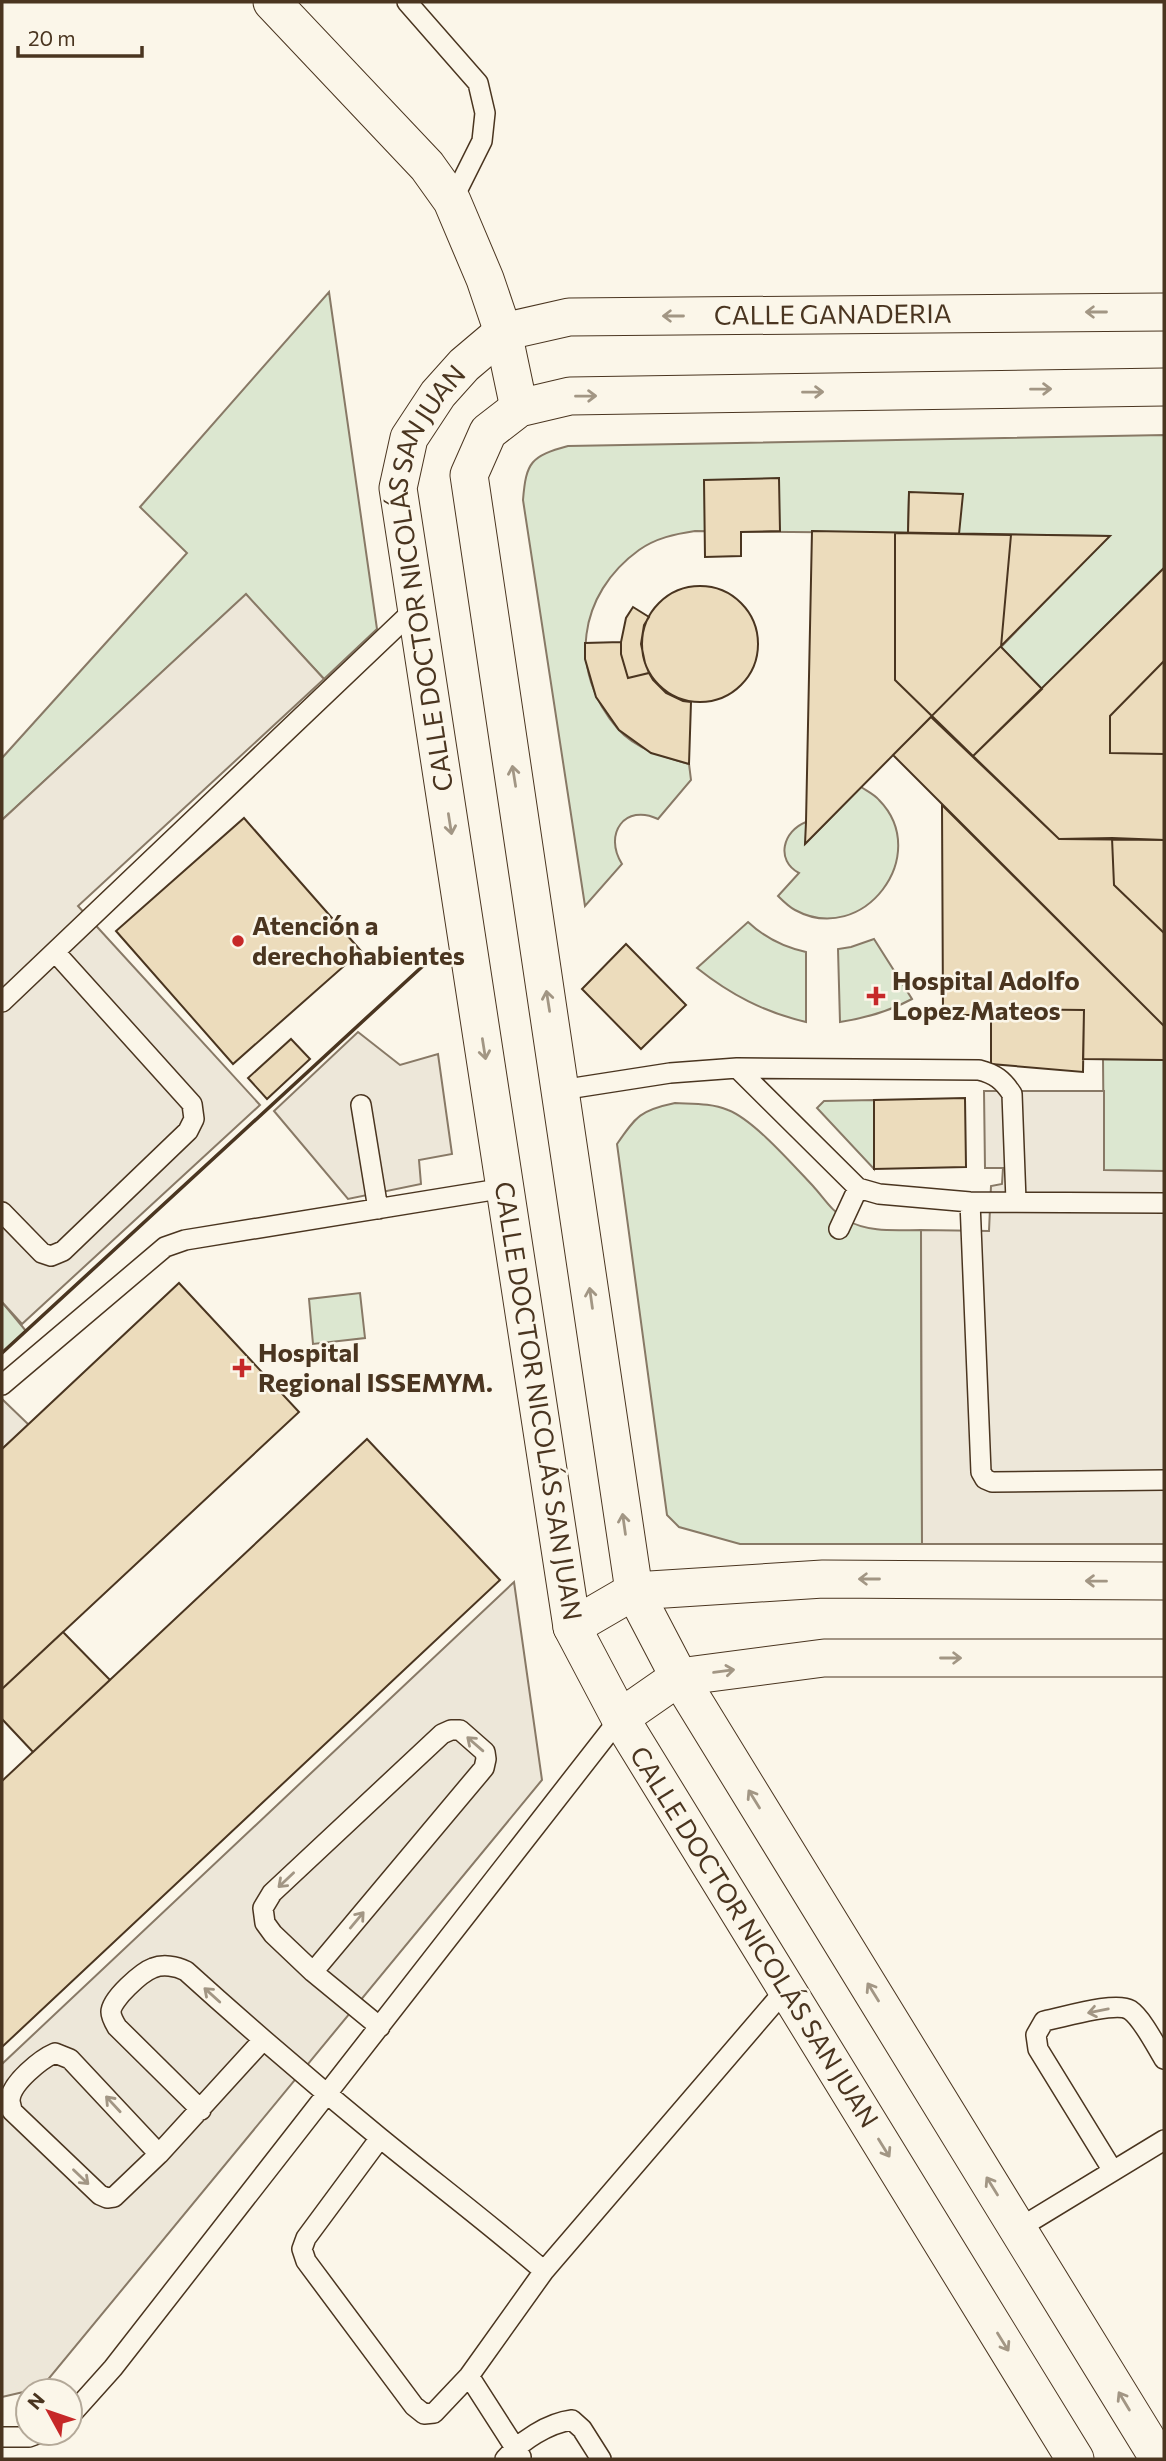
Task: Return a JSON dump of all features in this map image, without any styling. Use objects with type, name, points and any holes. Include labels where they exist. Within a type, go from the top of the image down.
[{"type":"street","name":"CALLE DOCTOR NICOLÁS SAN JUAN","points":[[272,2],[427,166],[452,201],[485,279],[503,332],[519,408],[488,432],[469,475],[634,1591],[679,1677],[1159,2459]]},
{"type":"street","name":"CALLE GANADERIA","points":[[503,332],[569,317],[1164,312]]},
{"type":"street","name":"CALLE DOCTOR NICOLÁS SAN JUAN","points":[[503,332],[464,365],[438,394],[409,438],[398,488],[572,1628],[620,1718],[1075,2459]]},
{"type":"street","points":[[519,408],[570,396],[1164,387]]},
{"type":"street","points":[[572,1628],[634,1591],[822,1578],[1164,1581]]},
{"type":"street","points":[[620,1718],[679,1677],[824,1658],[1164,1658]]},
{"type":"lane","points":[[407,2],[478,83],[485,113],[482,141],[452,201]]},
{"type":"lane","points":[[2,1002],[417,607]]},
{"type":"lane","points":[[2,1212],[42,1253],[51,1256],[63,1251],[188,1131],[194,1119],[192,1104],[55,952]]},
{"type":"lane","points":[[561,1090],[670,1073],[737,1068],[979,1070],[991,1073],[1003,1081],[1012,1094],[1016,1201]]},
{"type":"lane","points":[[737,1068],[858,1188],[879,1194],[970,1202],[1164,1203]]},
{"type":"lane","points":[[361,1105],[378,1209]]},
{"type":"lane","points":[[2,1385],[165,1247],[185,1240],[505,1188]]},
{"type":"lane","points":[[839,1229],[858,1188]]},
{"type":"lane","points":[[970,1202],[981,1472],[985,1479],[992,1482],[1164,1479]]},
{"type":"lane","points":[[84,2400],[113,2368],[620,1718]]},
{"type":"lane","points":[[313,1972],[484,1768],[485,1752],[460,1730],[442,1734],[272,1893],[263,1908],[265,1923],[272,1934],[313,1972],[380,2027]]},
{"type":"lane","points":[[201,2110],[117,2027],[110,2015],[118,1996],[150,1968],[177,1967],[186,1971],[263,2040],[544,2271]]},
{"type":"lane","points":[[380,2138],[306,2238],[302,2249],[306,2261],[414,2406],[424,2414],[434,2413],[469,2376],[544,2271],[786,1989]]},
{"type":"lane","points":[[1113,2171],[1038,2049],[1036,2035],[1044,2021],[1116,2007],[1129,2009],[1139,2019],[1164,2059]]},
{"type":"lane","points":[[159,2154],[70,2059],[55,2053],[44,2058],[15,2086],[10,2099],[12,2111],[100,2195],[114,2197],[159,2154],[201,2110],[263,2040]]},
{"type":"lane","points":[[1018,2229],[1164,2140]]},
{"type":"lane","points":[[469,2376],[514,2455],[558,2422],[572,2420],[582,2428],[601,2459]]},
{"type":"green space","points":[[329,292],[377,629],[324,679],[246,595],[2,820],[2,758],[187,553],[140,507]]},
{"type":"green space","points":[[1164,435],[1164,568],[1042,689],[1001,647],[1109,536],[959,534],[909,493],[908,533],[695,531],[666,537],[639,550],[618,568],[603,588],[592,611],[586,634],[586,658],[591,683],[602,706],[625,736],[660,755],[689,764],[691,780],[658,819],[636,815],[621,824],[616,832],[615,842],[622,864],[585,906],[523,500],[526,477],[538,457],[568,446]]},
{"type":"green space","points":[[861,787],[877,798],[894,822],[898,846],[894,869],[883,890],[866,906],[844,916],[820,918],[788,906],[778,896],[799,873],[787,861],[787,839],[798,826],[806,822],[806,843]]},
{"type":"green space","points":[[748,922],[775,941],[806,952],[806,1022],[748,1001],[697,968]]},
{"type":"green space","points":[[874,939],[912,999],[877,1014],[840,1022],[838,949]]},
{"type":"green space","points":[[1103,1059],[1164,1060],[1164,1171],[1104,1171]]},
{"type":"green space","points":[[874,1100],[874,1169],[817,1108],[824,1101]]},
{"type":"green space","points":[[675,1103],[715,1106],[738,1115],[773,1144],[833,1209],[847,1220],[873,1229],[921,1230],[922,1544],[740,1544],[679,1527],[667,1515],[617,1144],[640,1116],[654,1108]]},
{"type":"green space","points":[[360,1293],[365,1338],[313,1344],[309,1299]]},
{"type":"green space","points":[[2,1302],[26,1331],[2,1353]]},
{"type":"shaded area","points":[[246,594],[324,679],[78,906],[260,1105],[22,1324],[2,1302],[2,820]]},
{"type":"shaded area","points":[[358,1032],[400,1065],[438,1054],[452,1154],[419,1160],[421,1184],[348,1199],[274,1111]]},
{"type":"shaded area","points":[[984,1091],[1104,1091],[1104,1170],[1164,1171],[1164,1544],[922,1544],[921,1230],[989,1231],[991,1186],[1002,1184],[1003,1168],[985,1168]]},
{"type":"shaded area","points":[[2,1399],[29,1425],[2,1449]]},
{"type":"shaded area","points":[[514,1582],[542,1780],[50,2377],[14,2377],[14,2394],[2,2397],[2,2064]]},
{"type":"building","points":[[779,478],[780,531],[741,532],[741,556],[705,557],[704,480]]},
{"type":"building","points":[[909,492],[963,494],[959,534],[908,533]]},
{"type":"building","points":[[812,531],[1110,536],[805,844],[806,822]]},
{"type":"building","points":[[895,533],[1011,535],[1001,647],[1042,689],[973,756],[895,680]]},
{"type":"building","points":[[1164,568],[1164,661],[1110,716],[1110,753],[1164,754],[1164,840],[1059,839],[973,756]]},
{"type":"building","points":[[700,586],[722,590],[741,603],[754,622],[758,644],[754,666],[741,685],[722,698],[700,702],[678,698],[659,685],[646,666],[642,644],[646,622],[659,603],[678,590]]},
{"type":"building","points":[[633,607],[649,617],[644,625],[641,644],[649,673],[628,678],[621,654],[621,642],[626,618]]},
{"type":"building","points":[[621,642],[621,654],[628,678],[649,673],[666,693],[691,702],[689,764],[651,753],[619,730],[596,697],[585,659],[585,643]]},
{"type":"building","points":[[1164,661],[1164,754],[1110,753],[1110,716]]},
{"type":"building","points":[[931,717],[1059,839],[1112,838],[1114,885],[1164,933],[1164,1026],[893,755]]},
{"type":"building","points":[[942,805],[1164,1026],[1164,1060],[1083,1059],[1084,1010],[991,1009],[991,1015],[943,1015]]},
{"type":"building","name":"Atención a derechohabientes","points":[[244,818],[361,951],[233,1064],[116,931]]},
{"type":"building","points":[[1112,838],[1164,840],[1164,933],[1114,885]]},
{"type":"building","points":[[626,944],[686,1005],[641,1049],[582,989]]},
{"type":"building","points":[[991,1009],[1084,1010],[1083,1072],[991,1064]]},
{"type":"building","points":[[291,1039],[310,1059],[267,1099],[248,1078]]},
{"type":"building","points":[[965,1098],[966,1167],[874,1169],[874,1100]]},
{"type":"building","points":[[179,1283],[299,1412],[2,1689],[2,1449]]},
{"type":"building","points":[[367,1439],[500,1580],[2,2047],[2,1781]]},
{"type":"building","points":[[63,1632],[110,1680],[33,1752],[2,1719],[2,1689]]},
{"type":"wall","points":[[2,1353],[425,964]]},
{"type":"place","name":"Atención a derechohabientes","points":[[238,941]]},
{"type":"place","name":"Hospital Adolfo Lopez Mateos","points":[[876,996]]},
{"type":"place","name":"Hospital Regional ISSEMYM.","points":[[242,1368]]}]
